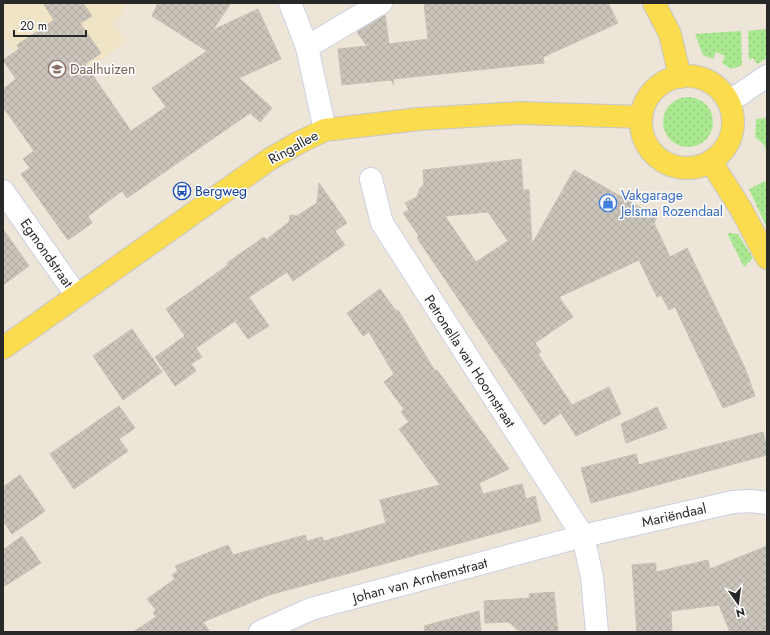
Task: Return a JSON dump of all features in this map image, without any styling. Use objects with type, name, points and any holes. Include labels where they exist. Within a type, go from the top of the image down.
[{"type":"main road","points":[[654,3],[670,34],[680,77]]},
{"type":"main road","points":[[680,77],[698,77],[718,88],[728,100],[732,115],[733,130],[730,140],[722,152],[712,162],[696,167],[684,168],[673,166],[663,162],[652,152],[646,142],[642,130],[641,117],[645,104],[659,86],[680,77]]},
{"type":"main road","name":"Ringallee","points":[[3,348],[270,159],[325,130],[418,119],[520,113],[641,117]]},
{"type":"main road","points":[[712,162],[741,208],[767,258]]},
{"type":"street","points":[[290,3],[307,47],[325,130]]},
{"type":"street","points":[[307,47],[381,3]]},
{"type":"street","points":[[728,100],[739,95],[767,76]]},
{"type":"street","name":"Petronella van Hoornstraat","points":[[371,179],[382,223],[582,536],[592,576],[597,632]]},
{"type":"street","name":"Egmondstraat","points":[[3,191],[77,296]]},
{"type":"street","name":"Mariëndaal","points":[[582,536],[733,502],[750,501],[767,503]]},
{"type":"street","name":"Johan van Arnhemstraat","points":[[260,632],[311,609],[582,536]]},
{"type":"shaded area","name":"Daalhuizen","points":[[3,3],[126,3],[122,15],[113,22],[127,42],[46,96],[3,37]]},
{"type":"green space","points":[[767,29],[767,58],[757,64],[753,58],[749,60],[748,31]]},
{"type":"green space","points":[[741,31],[742,65],[733,68],[730,68],[722,63],[725,56],[716,52],[713,59],[703,55],[695,34]]},
{"type":"green space","points":[[683,97],[693,97],[706,104],[713,117],[713,127],[706,140],[693,147],[683,147],[674,143],[667,136],[663,127],[663,117],[667,108],[674,101]]},
{"type":"green space","points":[[767,118],[767,152],[764,145],[755,137],[756,119]]},
{"type":"green space","points":[[765,181],[767,185],[767,228],[749,189]]},
{"type":"green space","points":[[729,233],[738,234],[753,258],[744,267],[728,235]]},
{"type":"building","points":[[43,3],[83,3],[92,16],[80,23],[101,53],[85,64],[131,131],[166,107],[152,88],[207,51],[152,16],[158,3],[231,3],[213,30],[258,9],[281,59],[239,78],[272,108],[260,122],[250,113],[127,198],[122,191],[88,216],[92,223],[68,240],[21,174],[30,168],[23,159],[34,151],[3,107],[3,89],[16,79],[3,60],[19,49],[17,45],[54,20]]},
{"type":"building","points":[[424,3],[608,3],[618,23],[543,57],[544,63],[393,79],[394,85],[391,80],[342,85],[338,49],[367,46],[357,32],[385,15],[389,44],[428,39]]},
{"type":"building","points":[[521,159],[523,190],[529,190],[532,244],[574,170],[657,217],[654,223],[670,257],[687,248],[745,368],[755,396],[723,408],[675,307],[669,310],[661,295],[657,297],[639,260],[559,297],[573,317],[535,343],[541,352],[538,354],[572,405],[609,387],[621,414],[576,436],[561,413],[544,425],[417,238],[419,236],[403,213],[409,210],[405,203],[417,197],[420,188],[424,184],[423,170]],"holes":[[[488,212],[508,241],[476,262],[445,216]]]},
{"type":"building","points":[[319,183],[347,223],[335,231],[345,245],[293,281],[287,272],[249,297],[269,326],[248,339],[235,321],[196,348],[202,357],[191,364],[196,371],[175,386],[155,357],[185,336],[166,309],[228,265],[227,263],[264,237],[266,240],[289,222],[290,215],[297,216],[317,203]]},
{"type":"building","points":[[3,229],[29,266],[3,285]]},
{"type":"building","points":[[380,289],[396,311],[398,310],[435,371],[437,370],[509,469],[479,483],[483,494],[522,484],[526,499],[535,496],[541,521],[269,595],[203,622],[210,632],[133,632],[156,617],[153,613],[156,610],[147,599],[175,579],[172,575],[178,571],[175,566],[228,545],[233,555],[305,535],[307,541],[322,537],[324,541],[386,523],[380,500],[440,485],[399,429],[409,422],[401,412],[404,409],[384,382],[394,374],[369,332],[363,336],[347,313]]},
{"type":"building","points":[[132,329],[162,372],[123,400],[93,356]]},
{"type":"building","points":[[119,406],[135,428],[119,439],[128,451],[74,489],[50,454]]},
{"type":"building","points":[[657,407],[667,428],[626,443],[621,424]]},
{"type":"building","points":[[763,432],[767,455],[591,503],[581,468],[636,454],[639,465]]},
{"type":"building","points":[[20,475],[45,511],[12,534],[3,521],[3,487]]},
{"type":"building","points":[[22,536],[41,563],[3,587],[3,550]]},
{"type":"building","points":[[767,546],[767,632],[730,632],[719,605],[671,611],[672,632],[637,632],[632,565],[656,563],[656,572],[708,560],[710,569]]},
{"type":"building","points":[[554,592],[558,632],[520,632],[509,622],[485,623],[484,601],[530,598],[529,594]]},
{"type":"building","points":[[479,611],[481,632],[425,632],[424,626]]},
{"type":"place","name":"Daalhuizen","points":[[57,69]]},
{"type":"place","name":"Bergweg","points":[[182,191]]},
{"type":"place","name":"Vakgarage Jelsma Rozendaal","points":[[608,203]]}]
